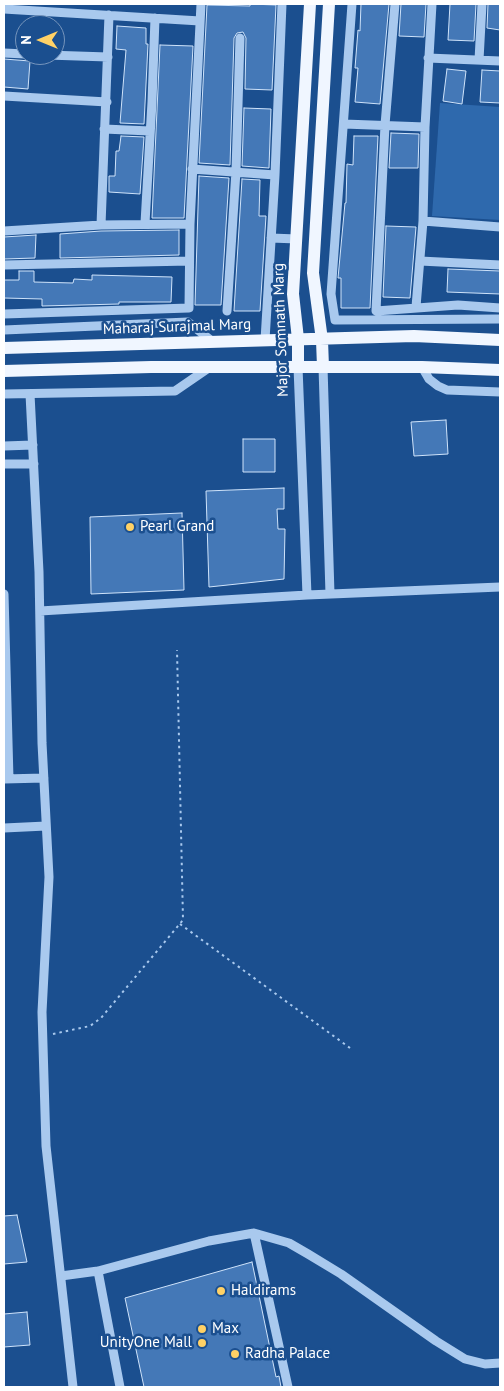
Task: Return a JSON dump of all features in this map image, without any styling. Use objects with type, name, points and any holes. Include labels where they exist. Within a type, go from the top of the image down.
[{"type":"main road","name":"Major Somnath Marg","points":[[298,367],[298,339],[293,294],[310,4]]},
{"type":"main road","points":[[323,367],[322,340],[313,273],[329,4]]},
{"type":"main road","name":"Maharaj Surajmal Marg","points":[[4,348],[414,336],[500,340]]},
{"type":"main road","points":[[4,371],[211,367],[422,367],[500,370]]},
{"type":"street","points":[[4,314],[189,308],[192,169],[201,4]]},
{"type":"street","points":[[265,340],[275,175],[282,4]]},
{"type":"street","points":[[352,4],[331,294],[335,320],[500,319]]},
{"type":"street","points":[[394,4],[385,125],[376,311],[458,305],[500,308]]},
{"type":"street","points":[[416,307],[423,221],[425,127],[432,4]]},
{"type":"street","points":[[479,60],[482,4]]},
{"type":"street","points":[[4,9],[200,21]]},
{"type":"street","points":[[101,225],[109,16]]},
{"type":"street","points":[[145,223],[155,18]]},
{"type":"street","points":[[227,311],[236,171],[240,38]]},
{"type":"street","points":[[65,56],[108,57]]},
{"type":"street","points":[[428,58],[500,61]]},
{"type":"street","points":[[4,96],[106,102]]},
{"type":"street","points":[[344,124],[425,127]]},
{"type":"street","points":[[104,129],[150,131]]},
{"type":"street","points":[[192,169],[275,175]]},
{"type":"street","points":[[423,221],[500,227]]},
{"type":"street","points":[[4,231],[145,223],[190,224]]},
{"type":"street","points":[[270,238],[297,239]]},
{"type":"street","points":[[4,265],[189,261]]},
{"type":"street","points":[[420,261],[500,265]]},
{"type":"street","points":[[4,330],[188,322],[213,342]]},
{"type":"street","points":[[4,394],[175,391],[211,367]]},
{"type":"street","name":"Major Somnath Marg","points":[[298,367],[306,595]]},
{"type":"street","points":[[323,367],[330,594]]},
{"type":"street","points":[[422,367],[429,379],[446,390],[500,392]]},
{"type":"street","points":[[30,394],[49,877],[42,1012],[46,1146],[73,1387]]},
{"type":"street","points":[[4,446],[32,445]]},
{"type":"street","points":[[4,464],[34,464]]},
{"type":"street","points":[[40,611],[306,595],[500,587]]},
{"type":"street","points":[[4,594],[7,779],[44,778]]},
{"type":"street","points":[[4,828],[46,826]]},
{"type":"street","points":[[60,1276],[98,1271],[209,1241],[254,1233],[289,1244],[308,1254],[341,1274],[436,1341],[465,1359],[485,1364],[500,1363]]},
{"type":"street","points":[[254,1233],[288,1387]]},
{"type":"street","points":[[98,1271],[120,1387]]},
{"type":"path","points":[[43,1036],[90,1026],[101,1018],[183,920],[177,650]]},
{"type":"path","points":[[180,924],[350,1048]]},
{"type":"shaded area","points":[[440,103],[500,107],[500,220],[432,216]]},
{"type":"building","points":[[250,4],[276,5],[272,90],[245,89],[246,38],[243,32],[237,33],[234,38],[230,165],[199,163],[207,5],[250,6]]},
{"type":"building","points":[[361,4],[389,4],[380,104],[355,102],[358,68],[355,68],[358,30],[360,31]]},
{"type":"building","points":[[401,4],[426,4],[424,37],[399,36]]},
{"type":"building","points":[[450,4],[476,4],[474,41],[448,40]]},
{"type":"building","points":[[488,4],[500,4],[500,30],[487,28]]},
{"type":"building","points":[[117,26],[146,28],[146,44],[148,44],[144,124],[120,123],[126,50],[116,49]]},
{"type":"building","points":[[160,45],[193,46],[184,218],[152,218]]},
{"type":"building","points":[[4,59],[15,60],[15,65],[30,65],[28,89],[4,87]]},
{"type":"building","points":[[447,69],[466,71],[462,104],[443,101]]},
{"type":"building","points":[[482,70],[500,71],[500,103],[480,102]]},
{"type":"building","points":[[244,108],[271,109],[269,168],[242,166]]},
{"type":"building","points":[[391,133],[419,134],[418,168],[389,168]]},
{"type":"building","points":[[121,136],[144,137],[140,194],[109,192],[109,176],[115,176],[116,151],[119,151]]},
{"type":"building","points":[[354,136],[378,136],[370,308],[341,308],[341,278],[338,278],[346,203],[347,164],[353,165]]},
{"type":"building","points":[[199,176],[229,178],[221,305],[195,305]]},
{"type":"building","points":[[242,179],[260,180],[259,216],[266,216],[260,311],[234,311]]},
{"type":"building","points":[[386,226],[416,227],[410,298],[383,297]]},
{"type":"building","points":[[179,230],[179,255],[60,258],[60,234],[101,231]]},
{"type":"building","points":[[36,235],[35,258],[4,259],[4,237]]},
{"type":"building","points":[[448,269],[500,271],[500,294],[447,292]]},
{"type":"building","points":[[19,271],[34,271],[34,282],[73,283],[74,279],[92,280],[92,275],[172,277],[171,302],[119,302],[119,304],[42,306],[42,299],[4,298],[4,280],[19,280]]},
{"type":"building","points":[[446,420],[448,454],[414,456],[411,422]]},
{"type":"building","points":[[243,439],[275,439],[275,472],[243,472]]},
{"type":"building","points":[[284,488],[284,509],[277,509],[278,529],[285,529],[284,579],[209,587],[206,491]]},
{"type":"building","points":[[182,513],[184,590],[91,594],[90,517]]},
{"type":"building","points":[[17,1215],[27,1262],[4,1264],[4,1216]]},
{"type":"building","name":"UnityOne Mall","points":[[252,1262],[276,1377],[279,1376],[281,1387],[144,1387],[125,1298]]},
{"type":"building","points":[[27,1312],[30,1345],[4,1347],[4,1314]]},
{"type":"place","name":"Pearl Grand","points":[[130,527]]},
{"type":"place","name":"Haldirams","points":[[221,1291]]},
{"type":"place","name":"Max","points":[[202,1329]]},
{"type":"place","name":"UnityOne Mall","points":[[202,1343]]},
{"type":"place","name":"Radha Palace","points":[[235,1354]]}]
